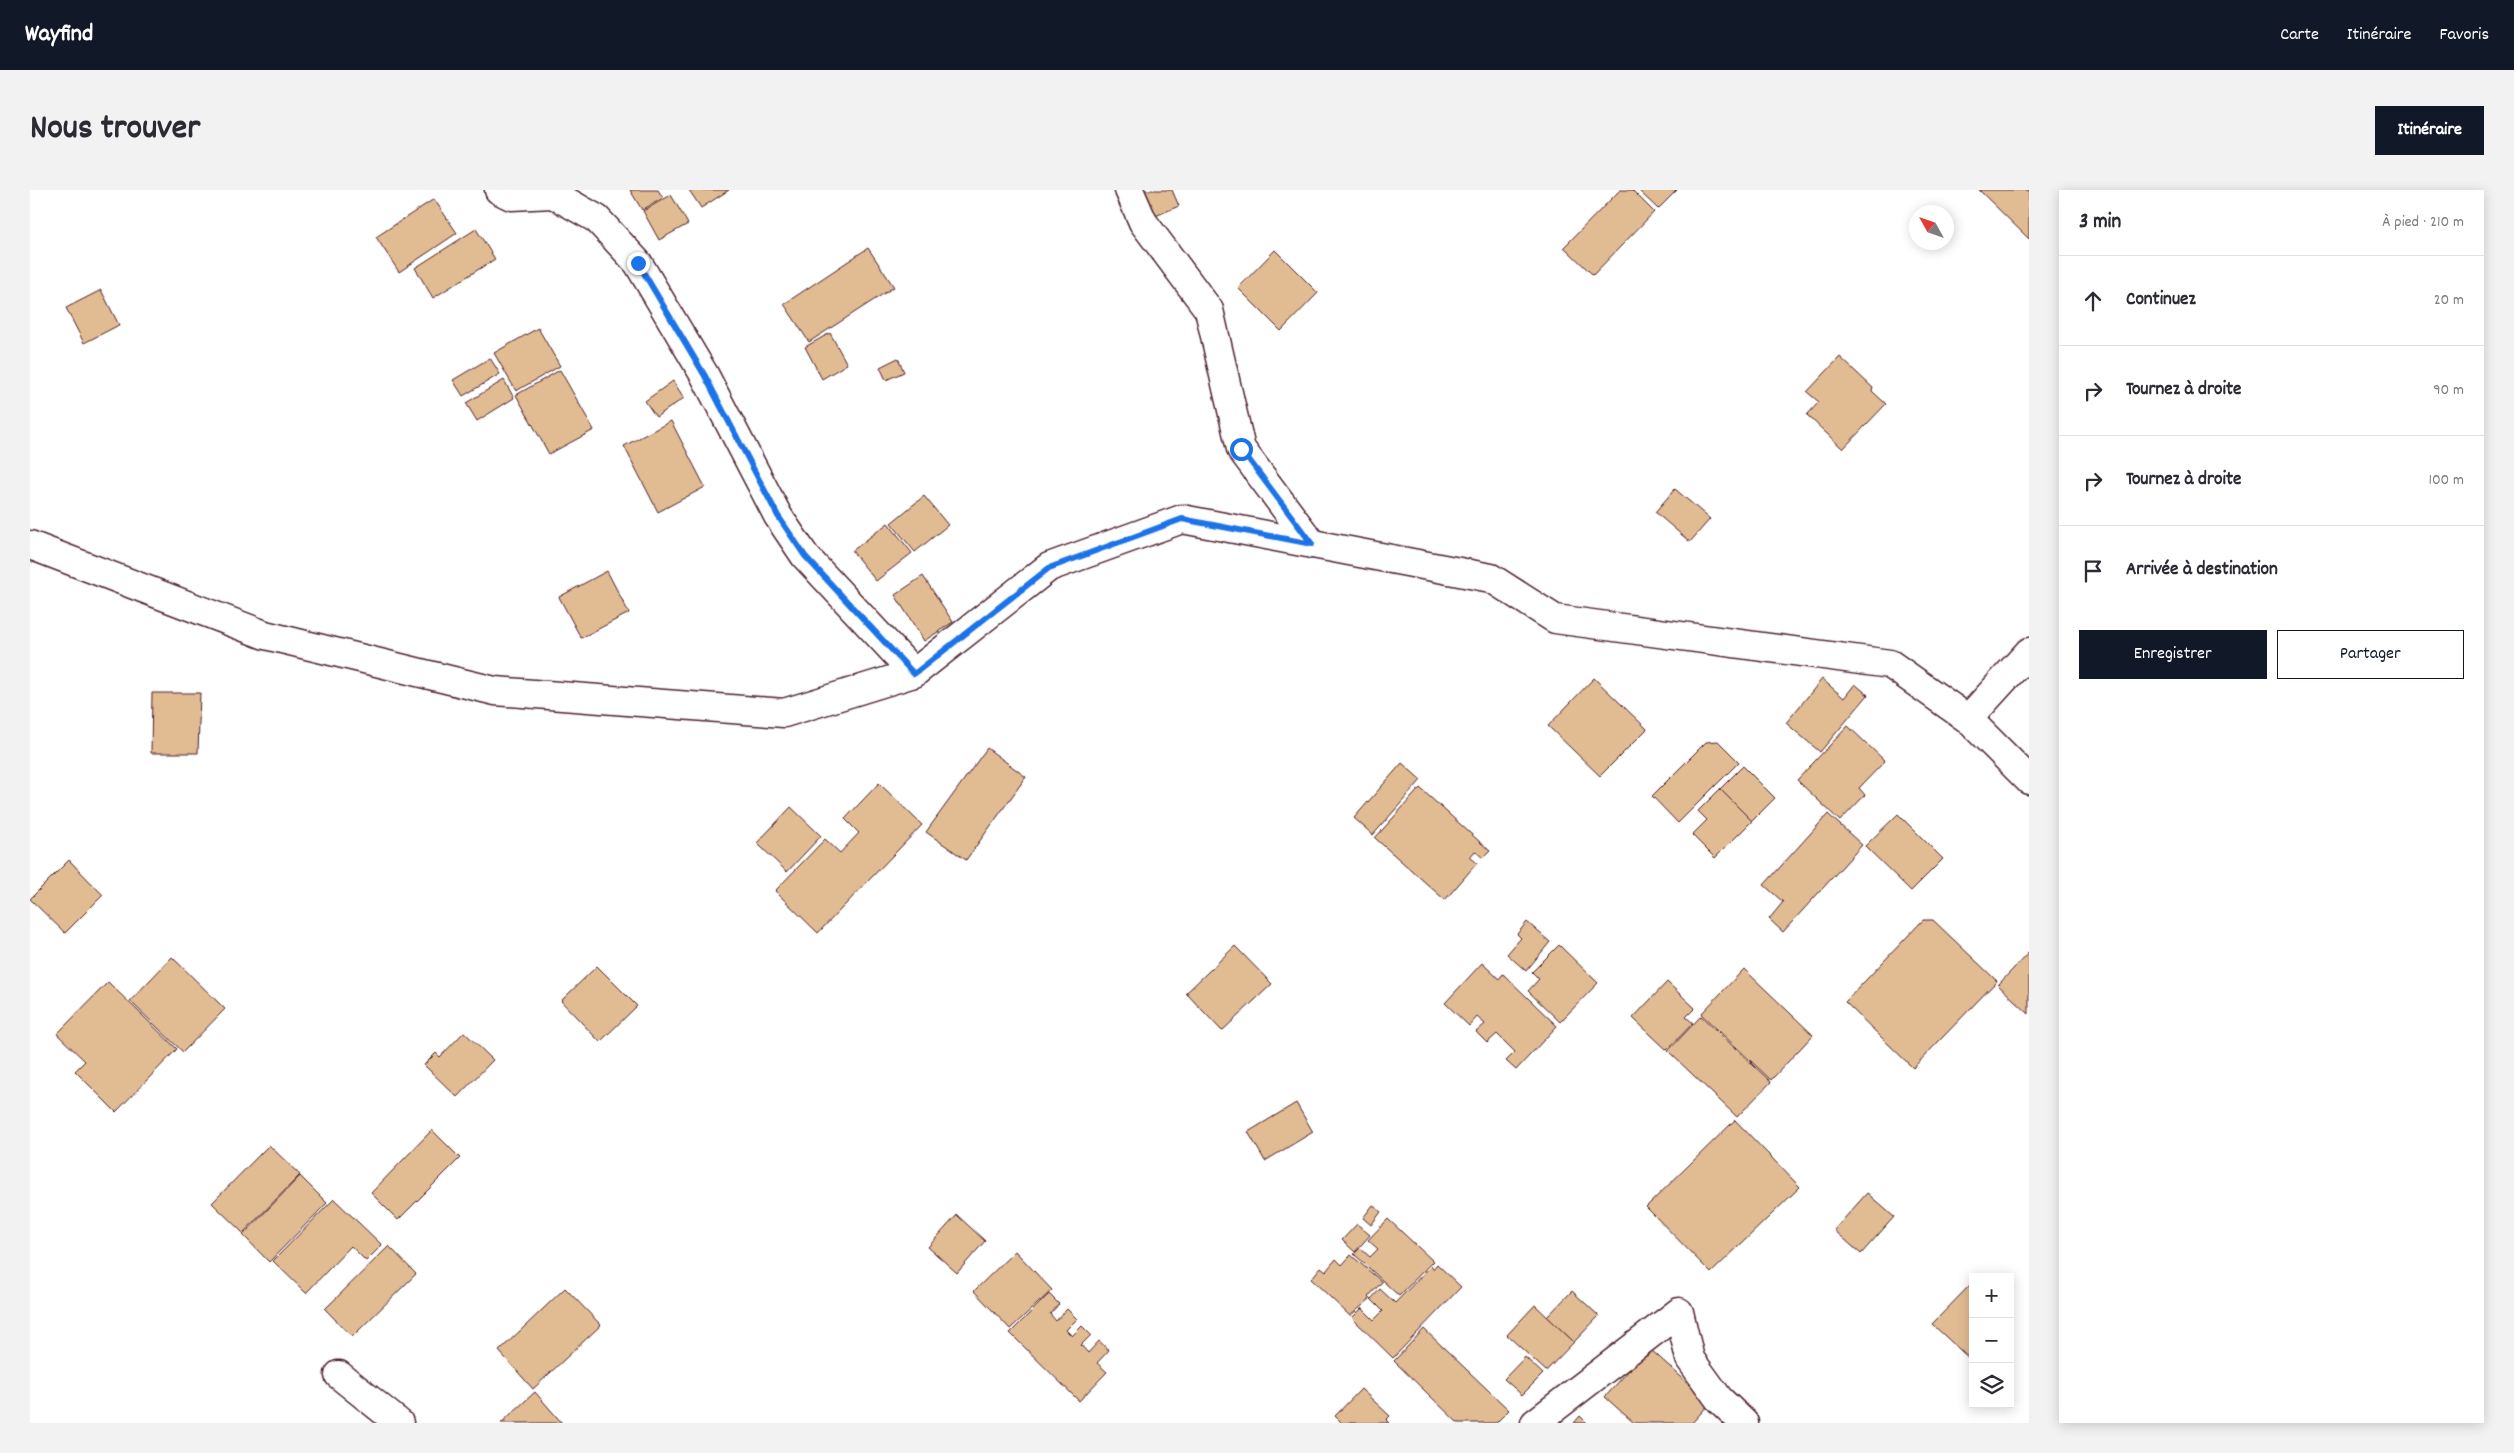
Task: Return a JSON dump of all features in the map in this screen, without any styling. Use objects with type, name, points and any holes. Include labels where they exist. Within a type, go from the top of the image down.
[{"type":"street","points":[[499,190],[511,196],[552,194],[597,220],[638,263],[705,376],[778,516],[805,556],[914,674]]},
{"type":"street","points":[[1129,190],[1143,222],[1209,310],[1241,449],[1312,544]]},
{"type":"street","points":[[30,545],[265,635],[495,691],[784,713],[914,674],[1049,568],[1182,519],[1492,578],[1555,619],[1890,664],[1968,719],[2029,780]]},
{"type":"street","points":[[1968,719],[2029,652]]},
{"type":"street","points":[[1535,1423],[1679,1312],[1690,1359],[1719,1399],[1744,1423]]},
{"type":"street","points":[[339,1375],[400,1423]]},
{"type":"building","points":[[630,190],[658,190],[663,198],[642,210]]},
{"type":"building","points":[[689,190],[729,190],[701,208]]},
{"type":"building","points":[[1141,190],[1172,190],[1179,206],[1153,217]]},
{"type":"building","points":[[1620,190],[1632,190],[1654,212],[1593,275],[1564,247]]},
{"type":"building","points":[[1638,190],[1677,190],[1658,209]]},
{"type":"building","points":[[1979,190],[2029,190],[2029,239]]},
{"type":"building","points":[[671,195],[688,224],[659,240],[643,211]]},
{"type":"building","points":[[434,199],[457,233],[399,272],[376,237]]},
{"type":"building","points":[[476,229],[495,259],[433,298],[415,268]]},
{"type":"building","points":[[868,248],[894,287],[809,342],[784,304]]},
{"type":"building","points":[[1275,250],[1318,293],[1281,331],[1238,288]]},
{"type":"building","points":[[101,290],[119,325],[84,343],[66,308]]},
{"type":"building","points":[[538,328],[560,366],[516,391],[494,353]]},
{"type":"building","points":[[830,333],[847,364],[822,379],[805,347]]},
{"type":"building","points":[[1840,357],[1873,388],[1872,391],[1886,404],[1843,449],[1807,415],[1819,402],[1807,392]]},
{"type":"building","points":[[490,358],[500,374],[463,396],[453,380]]},
{"type":"building","points":[[898,358],[904,372],[886,380],[880,367]]},
{"type":"building","points":[[560,370],[594,430],[549,454],[516,395]]},
{"type":"building","points":[[504,380],[514,398],[477,421],[466,403]]},
{"type":"building","points":[[673,381],[684,398],[656,417],[645,401]]},
{"type":"building","points":[[671,421],[705,487],[658,512],[624,446]]},
{"type":"building","points":[[1675,489],[1710,519],[1690,542],[1655,512]]},
{"type":"building","points":[[924,496],[948,525],[915,552],[891,523]]},
{"type":"building","points":[[888,523],[912,553],[876,581],[852,551]]},
{"type":"building","points":[[607,571],[629,613],[581,638],[559,597]]},
{"type":"building","points":[[923,576],[953,622],[924,641],[895,595]]},
{"type":"building","points":[[1594,678],[1647,729],[1600,776],[1548,726]]},
{"type":"building","points":[[1822,679],[1844,698],[1855,684],[1868,695],[1820,752],[1786,723]]},
{"type":"building","points":[[152,693],[200,693],[198,753],[151,753]]},
{"type":"building","points":[[1848,726],[1885,761],[1859,788],[1865,795],[1840,821],[1797,780]]},
{"type":"building","points":[[1718,741],[1739,762],[1678,823],[1652,796],[1706,742]]},
{"type":"building","points":[[987,748],[1026,777],[966,860],[926,832]]},
{"type":"building","points":[[1402,763],[1421,780],[1373,835],[1354,818]]},
{"type":"building","points":[[1743,766],[1775,798],[1752,821],[1720,789]]},
{"type":"building","points":[[879,783],[922,825],[818,933],[775,891],[825,839],[840,853],[859,833],[845,819]]},
{"type":"building","points":[[1420,788],[1490,851],[1483,858],[1475,851],[1470,857],[1477,863],[1445,900],[1375,838]]},
{"type":"building","points":[[1720,789],[1752,821],[1715,858],[1692,835],[1707,820],[1698,811]]},
{"type":"building","points":[[791,807],[821,836],[787,872],[757,843]]},
{"type":"building","points":[[1828,814],[1862,845],[1783,932],[1769,919],[1783,902],[1764,885]]},
{"type":"building","points":[[1898,814],[1943,859],[1911,891],[1865,846]]},
{"type":"building","points":[[69,860],[103,895],[65,933],[30,899]]},
{"type":"building","points":[[1923,920],[1933,920],[1997,981],[1913,1068],[1845,1002]]},
{"type":"building","points":[[1527,922],[1550,942],[1526,971],[1507,954],[1521,938],[1517,934]]},
{"type":"building","points":[[1559,945],[1598,983],[1560,1022],[1528,991],[1539,979],[1532,972]]},
{"type":"building","points":[[1235,946],[1272,984],[1222,1031],[1186,993]]},
{"type":"building","points":[[2029,952],[2029,1014],[1998,985]]},
{"type":"building","points":[[172,957],[225,1009],[183,1052],[130,1001]]},
{"type":"building","points":[[1482,963],[1499,979],[1503,974],[1557,1026],[1516,1070],[1506,1061],[1515,1052],[1497,1034],[1487,1043],[1476,1032],[1485,1024],[1477,1017],[1469,1026],[1445,1003]]},
{"type":"building","points":[[597,966],[637,1006],[600,1042],[561,1001]]},
{"type":"building","points":[[1744,969],[1813,1035],[1771,1080],[1701,1014]]},
{"type":"building","points":[[108,982],[177,1049],[116,1112],[75,1071],[85,1061],[57,1034]]},
{"type":"building","points":[[1667,982],[1695,1008],[1686,1017],[1693,1023],[1667,1050],[1633,1018]]},
{"type":"building","points":[[1701,1016],[1771,1082],[1737,1117],[1668,1051]]},
{"type":"building","points":[[464,1032],[493,1060],[457,1097],[424,1065],[436,1053],[440,1057]]},
{"type":"building","points":[[1296,1103],[1313,1132],[1265,1161],[1248,1132]]},
{"type":"building","points":[[1735,1120],[1800,1187],[1711,1273],[1646,1207]]},
{"type":"building","points":[[432,1130],[460,1158],[398,1220],[371,1193]]},
{"type":"building","points":[[269,1145],[300,1175],[243,1233],[212,1203]]},
{"type":"building","points":[[300,1176],[327,1203],[269,1262],[243,1235]]},
{"type":"building","points":[[1867,1193],[1894,1217],[1861,1254],[1834,1230]]},
{"type":"building","points":[[334,1199],[382,1245],[366,1261],[351,1246],[306,1293],[273,1261]]},
{"type":"building","points":[[1373,1205],[1381,1212],[1371,1225],[1363,1218]]},
{"type":"building","points":[[957,1215],[985,1241],[957,1273],[928,1247]]},
{"type":"building","points":[[1388,1219],[1433,1261],[1399,1296],[1354,1254],[1360,1248],[1370,1257],[1378,1249],[1368,1240]]},
{"type":"building","points":[[1357,1224],[1370,1235],[1355,1252],[1342,1240]]},
{"type":"building","points":[[389,1246],[416,1274],[352,1337],[325,1309]]},
{"type":"building","points":[[1015,1251],[1052,1290],[1010,1329],[974,1291]]},
{"type":"building","points":[[1351,1255],[1382,1282],[1368,1297],[1370,1299],[1350,1316],[1311,1279],[1321,1267],[1326,1271],[1336,1259],[1342,1265]]},
{"type":"building","points":[[1437,1264],[1461,1287],[1393,1358],[1352,1318],[1362,1308],[1374,1320],[1383,1311],[1371,1299],[1380,1289],[1395,1303],[1431,1266],[1433,1269]]},
{"type":"building","points":[[1969,1286],[1969,1358],[1932,1324]]},
{"type":"building","points":[[565,1288],[601,1325],[533,1389],[499,1351]]},
{"type":"building","points":[[1572,1291],[1599,1316],[1574,1342],[1547,1317]]},
{"type":"building","points":[[1049,1294],[1059,1304],[1050,1314],[1056,1321],[1067,1309],[1077,1319],[1066,1330],[1072,1336],[1082,1326],[1091,1335],[1081,1345],[1088,1353],[1099,1341],[1109,1350],[1097,1363],[1107,1372],[1079,1401],[1010,1333]]},
{"type":"building","points":[[1535,1305],[1574,1342],[1546,1371],[1507,1335]]},
{"type":"building","points":[[1424,1329],[1509,1410],[1496,1423],[1458,1423],[1394,1361]]},
{"type":"building","points":[[1649,1348],[1710,1403],[1692,1423],[1634,1423],[1605,1397]]},
{"type":"building","points":[[1525,1357],[1543,1374],[1522,1395],[1504,1379]]},
{"type":"building","points":[[1361,1389],[1390,1416],[1386,1420],[1389,1423],[1342,1423],[1335,1416]]},
{"type":"building","points":[[535,1392],[562,1423],[501,1423]]},
{"type":"building","points":[[1580,1416],[1587,1423],[1574,1423]]},
{"type":"route","points":[[638,263],[705,376],[778,516],[805,556],[914,674],[1049,568],[1182,519],[1312,544],[1241,449]]}]
